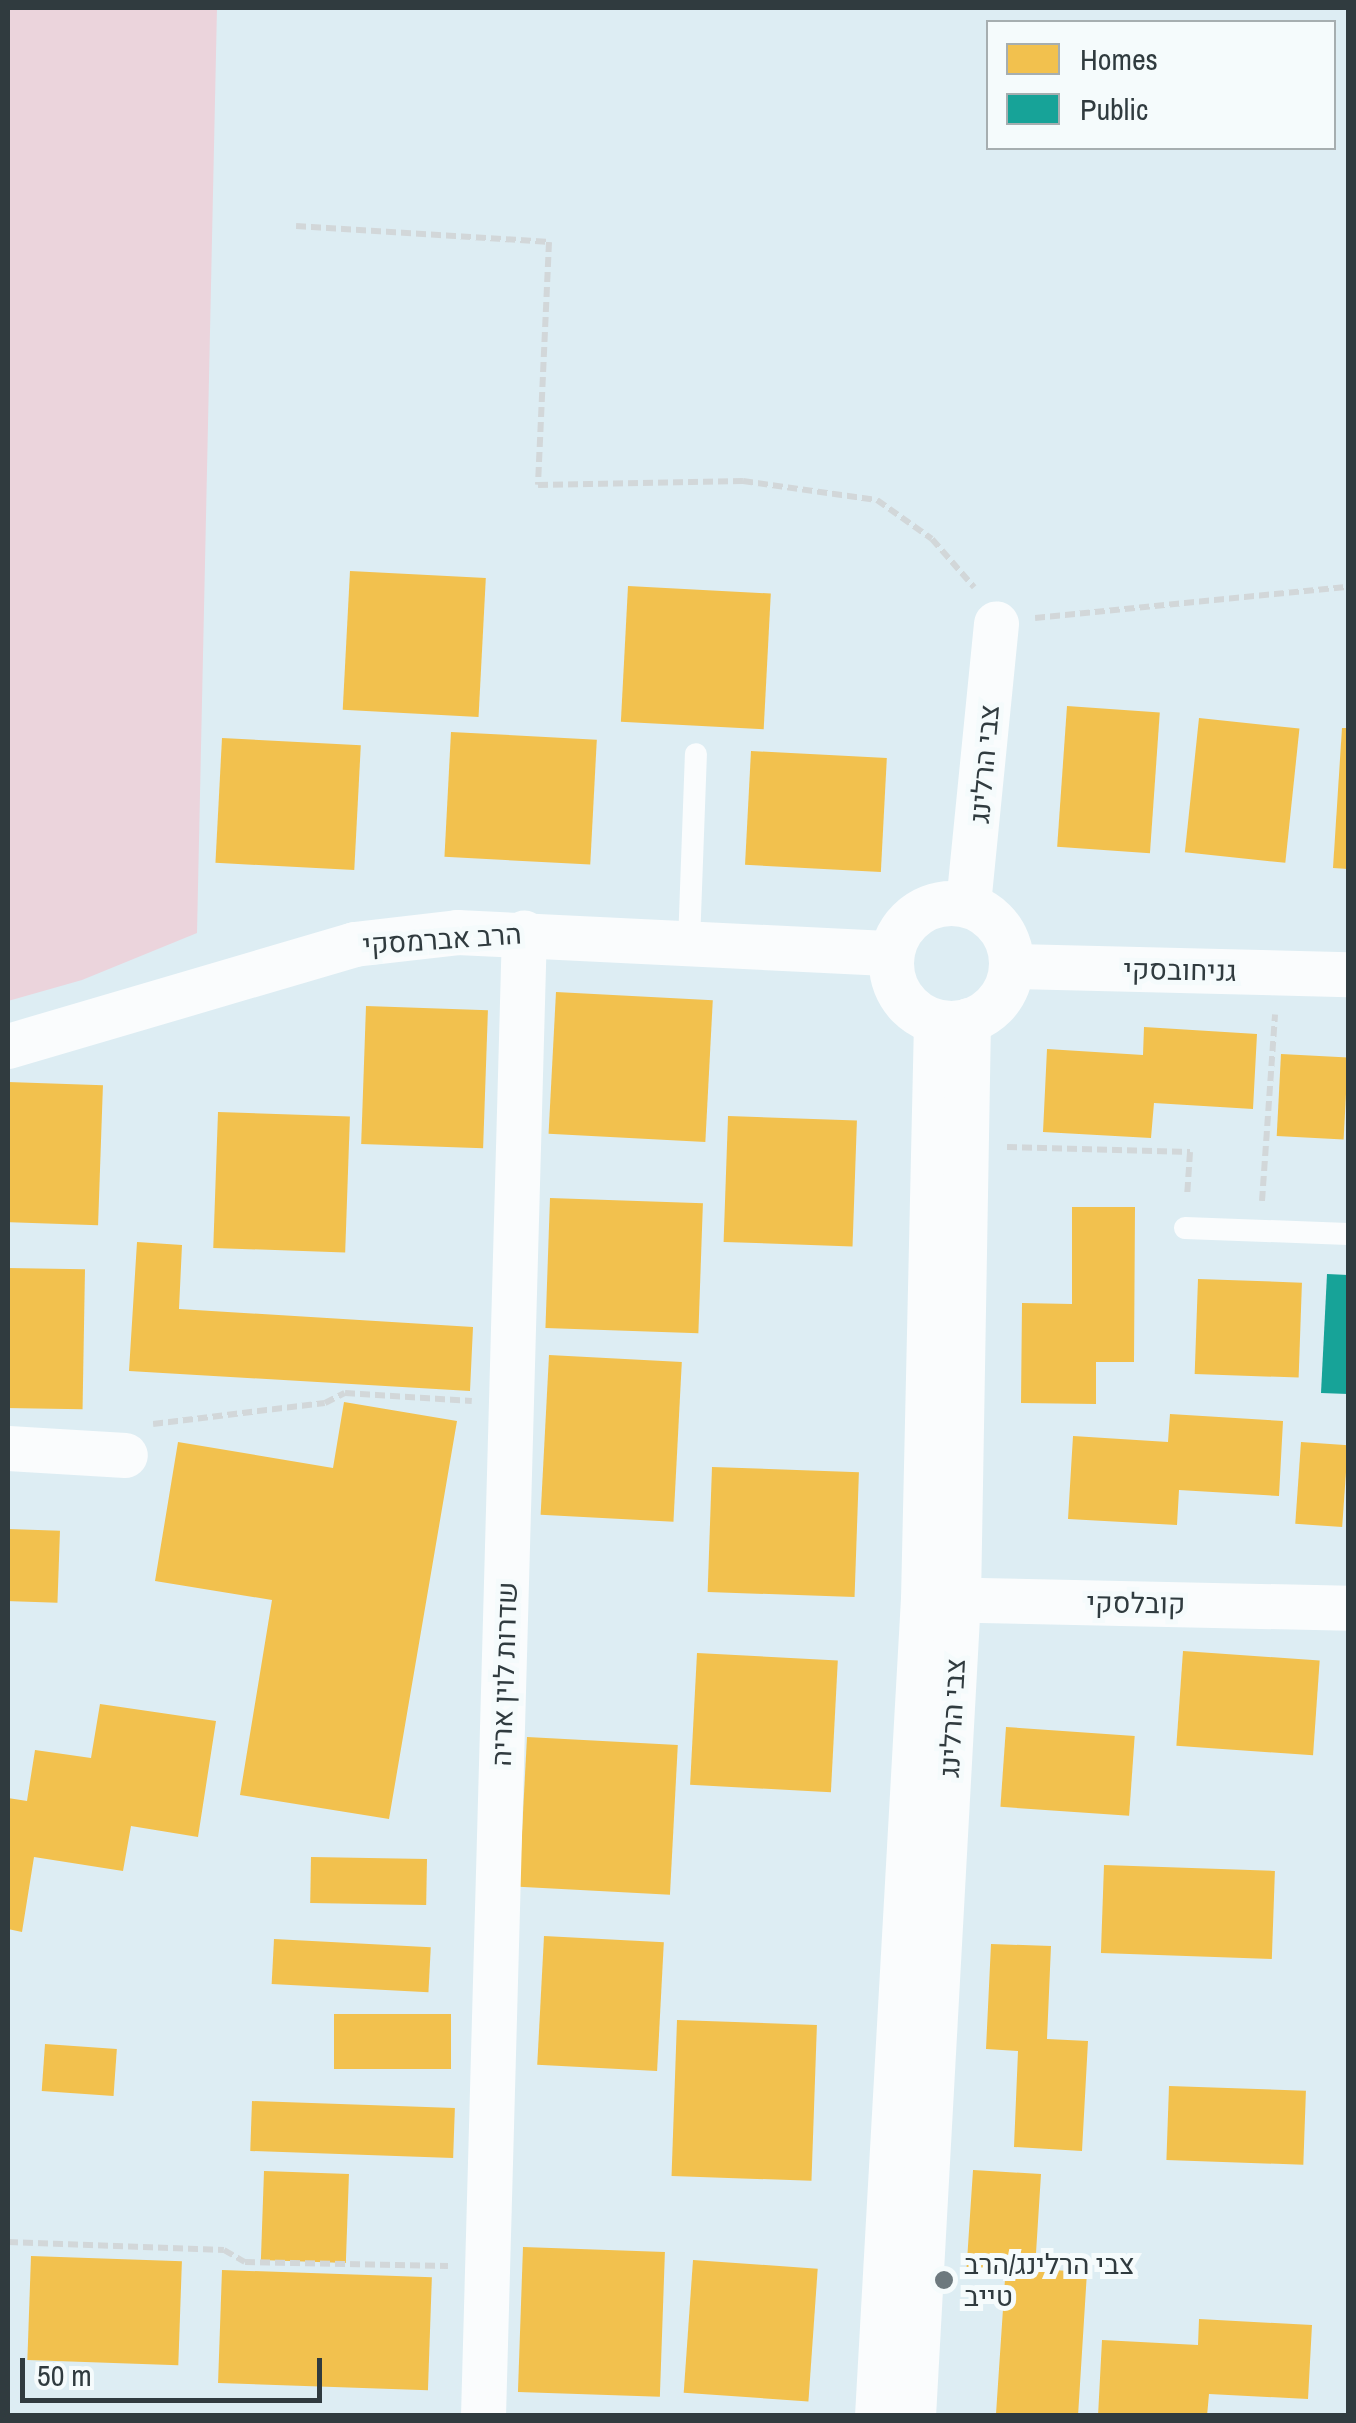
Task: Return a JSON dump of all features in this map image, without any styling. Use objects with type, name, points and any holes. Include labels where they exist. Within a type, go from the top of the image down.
[{"type":"street","name":"צבי הרלינג","points":[[968,904],[996,624]]},
{"type":"street","points":[[968,904],[1000,928],[1012,966],[999,1000],[952,1021],[920,1015],[895,988],[891,953],[910,918],[928,907],[968,904]]},
{"type":"street","name":"הרב אברמסקי","points":[[8,1046],[354,944],[524,933],[891,953]]},
{"type":"street","name":"שדרות לוין אריה","points":[[484,2416],[524,933]]},
{"type":"street","name":"גניחובסקי","points":[[1012,966],[1348,974]]},
{"type":"street","name":"צבי הרלינג","points":[[877,2416],[940,1599],[966,1146],[952,1021]]},
{"type":"street","name":"צבי הרלינג","points":[[913,2416],[940,1599],[952,1021]]},
{"type":"street","points":[[8,1448],[126,1455]]},
{"type":"street","name":"קובלסקי","points":[[940,1599],[1348,1608]]},
{"type":"lane","points":[[689,943],[696,754]]},
{"type":"lane","points":[[1186,1228],[1348,1234]]},
{"type":"path","points":[[296,226],[549,242],[538,485],[743,481],[877,500],[932,539],[978,591],[996,624],[1150,602],[1348,588]]},
{"type":"path","points":[[1260,1230],[1278,972]]},
{"type":"path","points":[[966,1146],[1190,1152],[1186,1228]]},
{"type":"path","points":[[126,1455],[131,1426],[325,1403],[345,1394],[511,1403]]},
{"type":"path","points":[[8,2242],[224,2250],[245,2262],[488,2266]]},
{"type":"shaded area","points":[[8,8],[217,8],[197,933],[82,980],[8,1001]]},
{"type":"building: Homes","points":[[350,571],[486,578],[479,717],[343,710]]},
{"type":"building: Homes","points":[[628,586],[771,593],[764,729],[621,722]]},
{"type":"building: Homes","points":[[1067,706],[1160,712],[1150,853],[1057,847]]},
{"type":"building: Homes","points":[[1199,718],[1299,729],[1285,863],[1185,852]]},
{"type":"building: Homes","points":[[1342,728],[1348,728],[1348,869],[1333,868]]},
{"type":"building: Homes","points":[[451,732],[597,740],[590,864],[444,857]]},
{"type":"building: Homes","points":[[222,738],[361,745],[354,870],[215,863]]},
{"type":"building: Homes","points":[[751,751],[887,758],[881,872],[745,865]]},
{"type":"building: Homes","points":[[556,992],[713,1000],[705,1142],[549,1134]]},
{"type":"building: Homes","points":[[366,1006],[488,1010],[483,1148],[361,1144]]},
{"type":"building: Homes","points":[[1144,1027],[1257,1034],[1253,1109],[1154,1103],[1151,1138],[1043,1132],[1047,1049],[1143,1055]]},
{"type":"building: Homes","points":[[1281,1054],[1348,1058],[1344,1139],[1277,1136]]},
{"type":"building: Homes","points":[[8,1082],[103,1085],[98,1225],[8,1222]]},
{"type":"building: Homes","points":[[218,1112],[350,1117],[345,1253],[213,1248]]},
{"type":"building: Homes","points":[[728,1116],[857,1121],[853,1246],[724,1242]]},
{"type":"building: Homes","points":[[550,1198],[703,1203],[698,1333],[545,1328]]},
{"type":"building: Homes","points":[[1072,1207],[1135,1207],[1134,1362],[1096,1362],[1096,1404],[1021,1403],[1022,1303],[1072,1304]]},
{"type":"building: Homes","points":[[137,1242],[182,1245],[179,1309],[473,1327],[470,1391],[129,1371]]},
{"type":"building: Homes","points":[[8,1268],[85,1269],[83,1409],[8,1408]]},
{"type":"building: Homes","points":[[1198,1279],[1302,1283],[1299,1378],[1195,1374]]},
{"type":"building: Homes","points":[[549,1355],[682,1362],[673,1522],[541,1515]]},
{"type":"building: Homes","points":[[344,1402],[457,1421],[389,1819],[240,1795],[272,1600],[155,1581],[178,1442],[333,1468]]},
{"type":"building: Homes","points":[[1170,1414],[1283,1421],[1279,1496],[1179,1490],[1177,1525],[1068,1519],[1073,1436],[1168,1442]]},
{"type":"building: Homes","points":[[1301,1442],[1348,1445],[1342,1527],[1295,1524]]},
{"type":"building: Homes","points":[[712,1467],[859,1472],[855,1597],[708,1592]]},
{"type":"building: Homes","points":[[8,1529],[60,1531],[57,1603],[8,1601]]},
{"type":"building: Homes","points":[[1183,1651],[1320,1661],[1313,1755],[1176,1746]]},
{"type":"building: Homes","points":[[697,1653],[838,1660],[831,1792],[690,1785]]},
{"type":"building: Homes","points":[[100,1704],[216,1721],[198,1837],[131,1826],[123,1871],[34,1857],[22,1932],[8,1929],[8,1798],[27,1801],[35,1750],[91,1758]]},
{"type":"building: Homes","points":[[1006,1727],[1135,1736],[1129,1816],[1000,1807]]},
{"type":"building: Homes","points":[[527,1737],[678,1745],[670,1895],[519,1887]]},
{"type":"building: Homes","points":[[311,1857],[427,1859],[426,1905],[310,1903]]},
{"type":"building: Homes","points":[[1104,1865],[1275,1871],[1272,1959],[1101,1953]]},
{"type":"building: Homes","points":[[544,1936],[664,1942],[657,2071],[537,2065]]},
{"type":"building: Homes","points":[[274,1939],[431,1947],[428,1992],[272,1984]]},
{"type":"building: Homes","points":[[991,1944],[1051,1946],[1047,2039],[1088,2041],[1082,2151],[1014,2147],[1018,2051],[986,2049]]},
{"type":"building: Homes","points":[[334,2014],[451,2014],[451,2069],[334,2069]]},
{"type":"building: Homes","points":[[677,2020],[817,2025],[811,2181],[672,2176]]},
{"type":"building: Homes","points":[[45,2044],[117,2049],[114,2096],[42,2091]]},
{"type":"building: Homes","points":[[1169,2086],[1306,2091],[1303,2165],[1166,2160]]},
{"type":"building: Homes","points":[[252,2101],[455,2108],[453,2158],[250,2151]]},
{"type":"building: Homes","points":[[973,2170],[1041,2174],[1035,2269],[1087,2272],[1078,2416],[996,2414],[1005,2279],[966,2276]]},
{"type":"building: Homes","points":[[264,2171],[349,2174],[346,2263],[261,2260]]},
{"type":"building: Homes","points":[[523,2247],[665,2252],[660,2397],[518,2392]]},
{"type":"building: Homes","points":[[31,2256],[182,2261],[178,2365],[27,2360]]},
{"type":"building: Homes","points":[[693,2260],[818,2269],[808,2401],[684,2393]]},
{"type":"building: Homes","points":[[222,2270],[432,2277],[428,2390],[218,2383]]},
{"type":"building: Homes","points":[[1199,2319],[1312,2325],[1308,2399],[1209,2394],[1207,2416],[1098,2416],[1102,2340],[1198,2345]]},
{"type":"building: Public","points":[[1327,1274],[1348,1275],[1348,1394],[1321,1393]]},
{"type":"place","name":"צבי הרלינג/הרב טייב","points":[[944,2280]]}]
